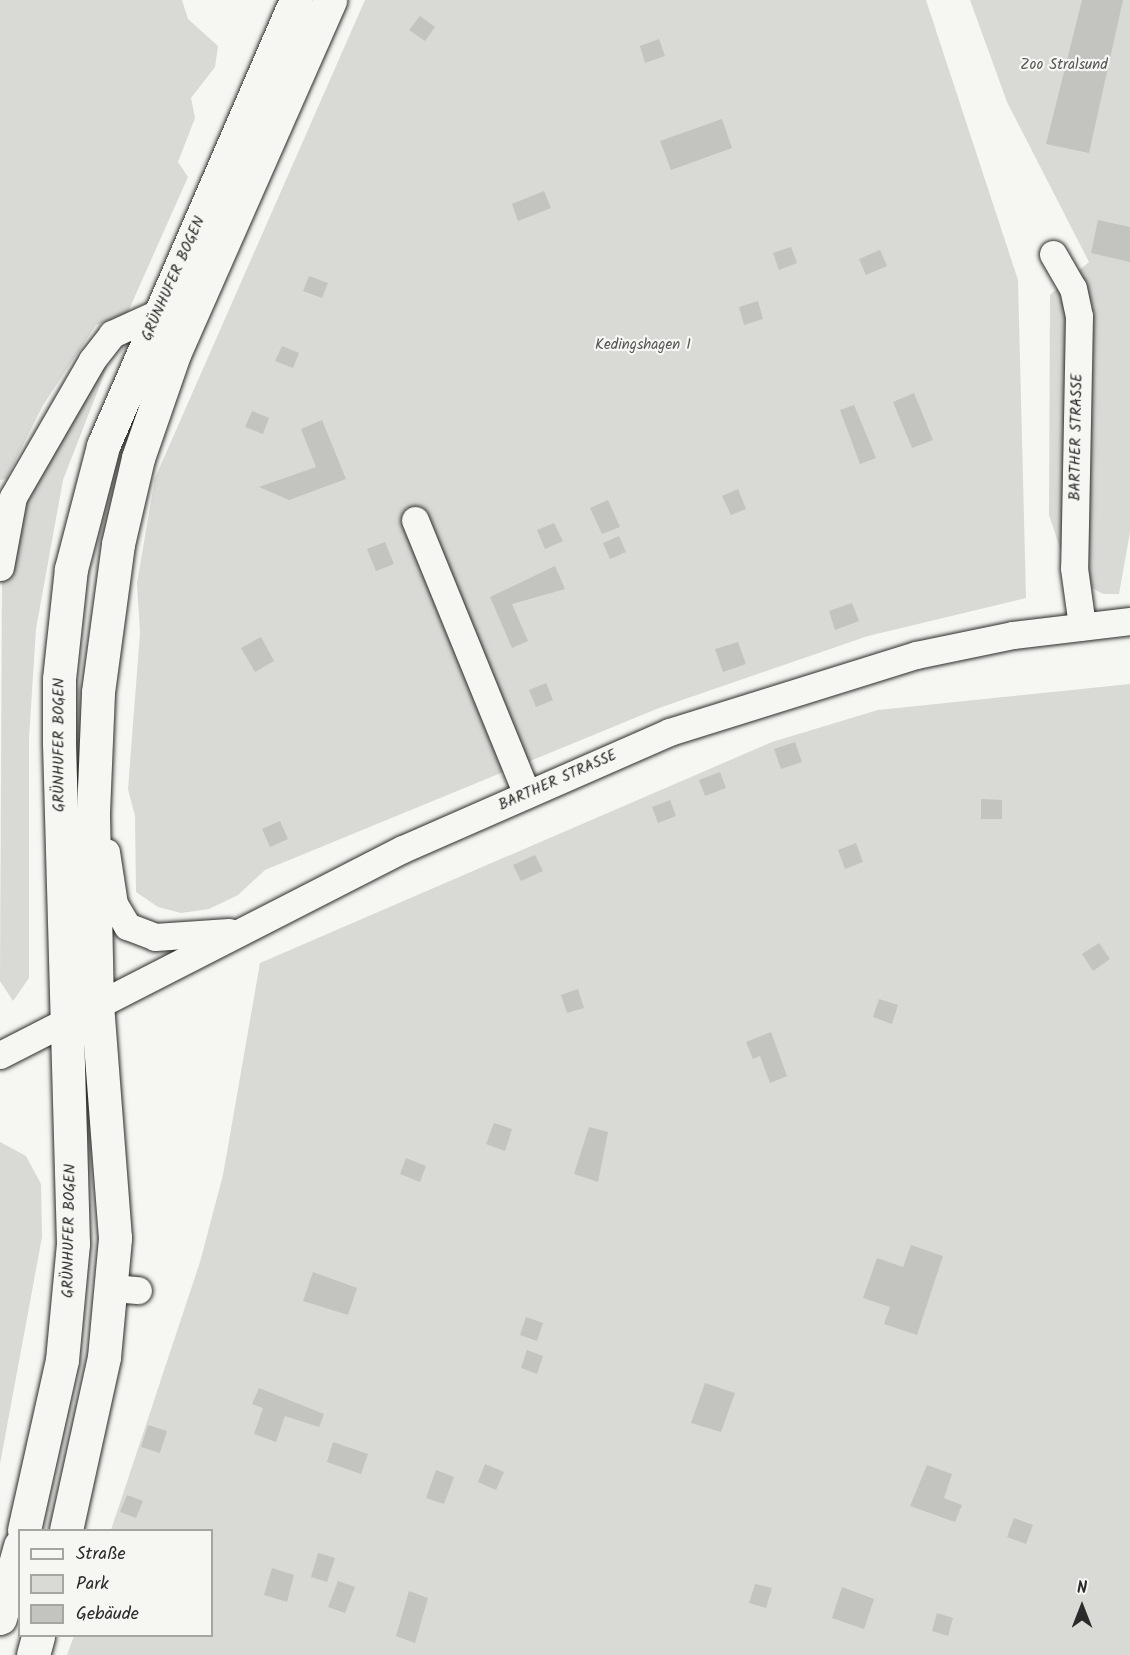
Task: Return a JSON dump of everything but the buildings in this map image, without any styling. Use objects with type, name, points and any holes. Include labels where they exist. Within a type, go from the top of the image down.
[{"type":"main road","name":"GRÜNHUFER BOGEN","points":[[66,1529],[125,1289],[97,1006],[93,821],[108,612],[138,458],[174,354],[330,0]]},
{"type":"main road","name":"GRÜNHUFER BOGEN","points":[[24,1529],[69,1304],[73,1176],[65,1023],[59,743],[64,617],[84,507],[103,446],[292,4]]},
{"type":"main road","points":[[0,1618],[18,1553]]},
{"type":"main road","points":[[33,1655],[38,1637]]},
{"type":"street","name":"BARTHER STRASSE","points":[[1053,254],[1073,288],[1079,316],[1074,568],[1082,626]]},
{"type":"street","points":[[0,567],[13,497],[92,360],[112,334],[158,313]]},
{"type":"street","points":[[415,520],[527,794]]},
{"type":"street","name":"BARTHER STRASSE","points":[[0,1055],[239,932],[527,794],[669,732],[780,694],[955,646],[1082,626],[1130,621]]},
{"type":"street","points":[[93,821],[106,846],[115,909],[127,926],[155,938],[239,932]]},
{"type":"green space","points":[[0,0],[182,0],[188,19],[218,46],[215,67],[191,98],[195,118],[178,162],[188,177],[127,314],[96,325],[43,405],[6,479],[0,480]]},
{"type":"green space","name":"Kedingshagen I","points":[[365,0],[926,0],[1018,280],[1026,598],[868,636],[659,708],[265,870],[238,895],[209,909],[181,913],[158,907],[136,892],[135,816],[128,789],[140,633],[137,583],[155,478]]},
{"type":"green space","name":"Zoo Stralsund","points":[[970,0],[1130,0],[1130,532],[1119,594],[1103,594],[1069,575],[1049,515],[1050,295],[1089,262],[1007,102]]},
{"type":"green space","points":[[100,363],[107,367],[63,480],[36,629],[29,738],[29,978],[13,1001],[0,981],[2,577],[13,515]]},
{"type":"green space","points":[[1130,684],[1130,1655],[67,1655],[74,1637],[213,1637],[213,1529],[111,1529],[200,1262],[223,1175],[260,963],[772,742],[878,710]]},
{"type":"green space","points":[[0,1142],[26,1156],[41,1184],[42,1237],[0,1464]]}]
